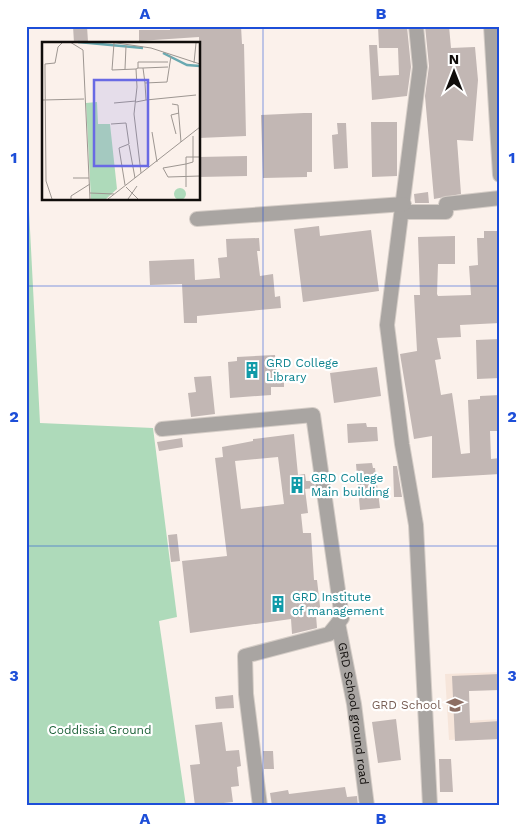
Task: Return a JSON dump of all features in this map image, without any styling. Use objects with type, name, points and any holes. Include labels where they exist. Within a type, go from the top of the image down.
[{"type":"street","points":[[416,26],[420,68],[387,325],[402,444],[416,525],[430,806]]},
{"type":"street","points":[[491,26],[500,175]]},
{"type":"street","points":[[197,219],[403,208],[446,212],[446,204],[500,198]]},
{"type":"street","name":"GRD School ground road","points":[[162,429],[313,415],[342,618],[338,624],[354,704],[367,806]]},
{"type":"street","points":[[260,806],[246,694],[245,656],[329,634],[338,624]]},
{"type":"shaded area","name":"GRD School","points":[[500,672],[500,689],[463,690],[464,721],[500,719],[500,737],[449,740],[445,674]]},
{"type":"green space","name":"Coddissia Ground","points":[[26,210],[29,210],[40,423],[153,428],[177,617],[159,621],[186,806],[26,806]]},
{"type":"building","points":[[73,26],[87,26],[88,42],[74,42]]},
{"type":"building","points":[[170,26],[241,26],[242,44],[244,44],[246,136],[200,138],[199,37],[139,41],[139,30],[170,30]]},
{"type":"building","points":[[378,26],[407,27],[411,67],[407,96],[372,100],[369,45],[377,45],[379,76],[399,75],[398,48],[379,48]]},
{"type":"building","points":[[425,26],[449,26],[451,48],[475,47],[478,80],[473,141],[457,140],[461,194],[434,199],[425,96],[429,66]]},
{"type":"building","points":[[312,113],[312,172],[307,172],[307,177],[263,178],[261,115]]},
{"type":"building","points":[[371,122],[397,122],[397,176],[372,177]]},
{"type":"building","points":[[337,123],[346,123],[348,168],[334,169],[332,135],[338,134]]},
{"type":"building","points":[[247,156],[247,176],[200,177],[200,157]]},
{"type":"building","points":[[428,192],[429,203],[415,203],[414,194]]},
{"type":"building","points":[[319,226],[320,236],[371,230],[379,291],[303,302],[294,229]]},
{"type":"building","points":[[484,231],[500,231],[500,323],[460,325],[461,337],[437,338],[441,359],[435,360],[441,395],[452,393],[461,454],[470,453],[468,400],[480,399],[480,396],[500,395],[500,431],[490,431],[491,459],[500,458],[500,474],[432,478],[432,436],[414,439],[400,354],[417,351],[414,295],[420,295],[418,237],[455,236],[455,264],[438,264],[437,294],[438,296],[471,295],[469,266],[478,265],[477,238],[484,238]]},
{"type":"building","points":[[259,238],[260,251],[257,251],[260,276],[273,274],[275,297],[280,296],[281,308],[197,316],[197,323],[184,323],[182,284],[150,285],[149,261],[194,259],[195,280],[220,278],[218,258],[227,257],[226,239]]},
{"type":"building","points":[[500,339],[500,378],[477,379],[476,340]]},
{"type":"building","name":"GRD College Library","points":[[275,355],[277,379],[284,378],[284,387],[271,387],[271,395],[230,398],[228,362],[237,361],[237,357]]},
{"type":"building","points":[[377,367],[381,396],[334,403],[330,373]]},
{"type":"building","points":[[211,376],[215,414],[191,417],[188,393],[196,392],[194,377]]},
{"type":"building","points":[[366,423],[367,427],[377,427],[378,441],[348,443],[347,424]]},
{"type":"building","points":[[294,434],[298,475],[305,474],[306,481],[314,481],[315,488],[305,489],[308,513],[301,514],[303,533],[311,533],[314,580],[317,580],[321,615],[316,615],[317,628],[292,634],[291,619],[190,633],[182,561],[227,556],[215,458],[223,457],[222,447],[253,441],[253,439]],"holes":[[[278,457],[284,504],[241,509],[235,461]]]},
{"type":"building","points":[[182,438],[183,447],[159,451],[157,442]]},
{"type":"building","points":[[372,463],[373,468],[375,468],[380,508],[360,510],[356,464]]},
{"type":"building","points":[[393,466],[397,466],[402,497],[394,497]]},
{"type":"building","points":[[177,534],[180,561],[171,562],[168,535]]},
{"type":"building","name":"GRD School","points":[[500,674],[500,690],[469,691],[470,723],[500,721],[500,739],[455,741],[452,676]]},
{"type":"building","points":[[233,695],[234,708],[216,709],[215,697]]},
{"type":"building","points":[[396,719],[401,760],[378,763],[372,722]]},
{"type":"building","points":[[222,722],[226,751],[239,750],[241,766],[237,767],[239,786],[231,787],[233,802],[195,806],[190,765],[200,764],[195,725]]},
{"type":"building","points":[[263,751],[273,751],[274,769],[264,769]]},
{"type":"building","points":[[439,759],[451,759],[453,792],[440,792]]},
{"type":"building","points":[[345,787],[347,797],[357,796],[358,806],[272,806],[270,793],[288,790],[289,794]]},
{"type":"place","name":"GRD College Library","points":[[252,370]]},
{"type":"place","name":"GRD College Main building","points":[[297,485]]},
{"type":"place","name":"GRD Institute of management","points":[[278,604]]},
{"type":"place","name":"GRD School","points":[[455,705]]}]
